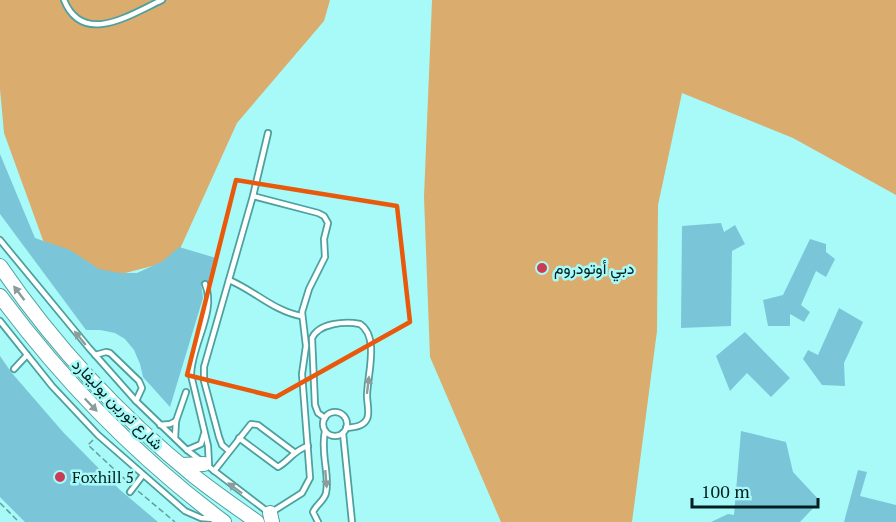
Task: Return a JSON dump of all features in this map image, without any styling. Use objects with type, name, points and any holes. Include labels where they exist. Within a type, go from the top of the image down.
[{"type":"main road","name":"شارع تورين بوليفارد","points":[[0,266],[34,313],[91,380],[121,411],[196,477],[257,522]]},
{"type":"main road","name":"شارع تورين بوليفارد","points":[[0,296],[76,389],[147,460],[222,520]]},
{"type":"main road","points":[[147,460],[148,452],[152,451],[184,477],[196,477]]},
{"type":"main road","points":[[182,465],[209,468]]},
{"type":"lane","points":[[64,0],[74,17],[83,22],[102,25],[112,23],[162,0]]},
{"type":"lane","points":[[229,451],[222,445],[219,437],[204,374],[205,361],[253,196],[268,133]]},
{"type":"lane","points":[[0,240],[136,401],[175,440],[273,518],[302,494],[310,472],[302,374],[306,346],[301,316],[309,288],[325,257],[324,239],[328,225],[327,219],[318,213],[253,196]]},
{"type":"lane","points":[[229,280],[251,290],[280,310],[301,316]]},
{"type":"lane","points":[[205,284],[209,295],[208,306],[191,369],[209,453],[209,468]]},
{"type":"lane","points":[[0,321],[27,356],[98,435],[143,476],[190,514],[201,518],[222,520]]},
{"type":"lane","points":[[325,418],[318,413],[315,405],[312,338],[315,332],[325,326],[360,324],[367,329],[371,357],[367,386],[369,413],[362,424],[334,435],[326,431]]},
{"type":"lane","points":[[95,355],[110,353],[139,381],[142,390],[136,401]]},
{"type":"lane","points":[[14,369],[27,356]]},
{"type":"lane","points":[[175,440],[176,421],[186,392]]},
{"type":"lane","points":[[318,522],[313,512],[315,506],[324,498],[326,490],[323,450],[326,431],[323,424],[325,418],[332,412],[342,413],[346,418],[352,522]]},
{"type":"lane","points":[[160,425],[176,421]]},
{"type":"lane","points":[[209,468],[229,451],[249,425],[256,424],[294,452]]},
{"type":"lane","points":[[187,450],[201,444],[204,432]]},
{"type":"lane","points":[[239,438],[278,467],[294,452],[308,446]]},
{"type":"lane","points":[[130,492],[143,476]]},
{"type":"path","points":[[98,435],[88,445],[175,522]]},
{"type":"path","points":[[0,503],[19,522]]},
{"type":"highlighted area","points":[[236,180],[397,206],[410,322],[276,397],[187,375]]},
{"type":"shaded area","points":[[0,0],[330,0],[324,21],[237,123],[175,260],[110,277],[44,243],[4,133],[0,89]]},
{"type":"shaded area","name":"دبي أوتودروم","points":[[432,0],[896,0],[896,195],[793,138],[682,93],[658,205],[657,331],[632,522],[501,522],[430,357],[424,197]]},
{"type":"building","points":[[0,154],[35,238],[70,250],[99,269],[137,273],[163,261],[179,247],[216,258],[209,282],[204,280],[201,282],[203,298],[170,407],[143,377],[134,350],[125,339],[115,333],[86,330],[0,214]]},
{"type":"building","points":[[721,223],[724,232],[735,225],[745,244],[732,251],[731,326],[681,328],[682,226]]},
{"type":"building","points":[[810,239],[826,244],[826,252],[835,259],[826,277],[816,271],[801,305],[810,312],[804,322],[790,314],[790,326],[768,326],[763,300],[783,295]]},
{"type":"building","points":[[839,308],[863,322],[844,363],[845,386],[822,385],[803,359],[808,350],[818,355]]},
{"type":"building","points":[[745,332],[790,378],[771,397],[747,373],[730,391],[716,356]]},
{"type":"building","points":[[0,356],[63,432],[119,489],[158,522],[25,522],[0,497]]},
{"type":"building","points":[[741,431],[786,442],[793,472],[820,501],[800,522],[711,522],[728,514],[734,515]]},
{"type":"building","points":[[858,470],[867,472],[860,496],[896,505],[896,522],[844,522]]},
{"type":"place","name":"دبي أوتودروم","points":[[542,268]]},
{"type":"place","name":"Foxhill 5","points":[[60,477]]}]
